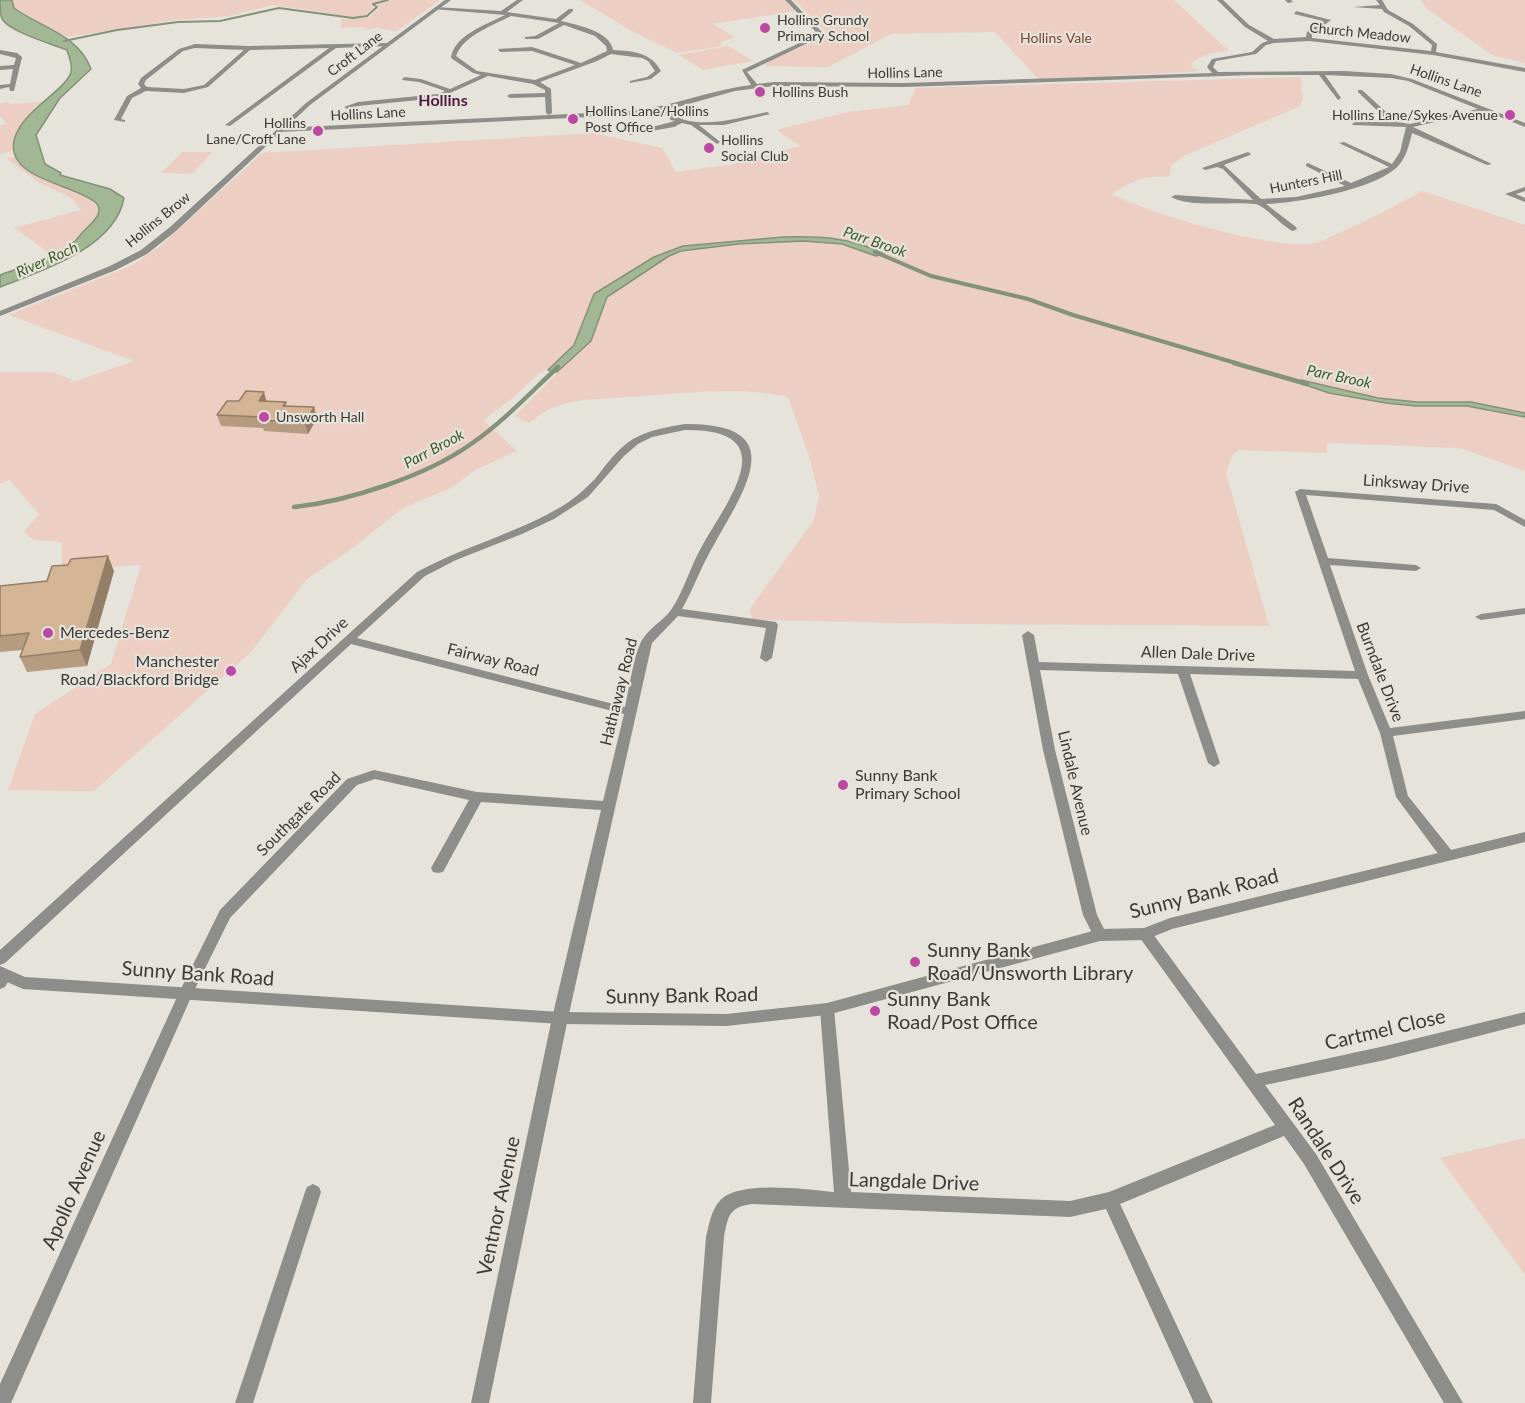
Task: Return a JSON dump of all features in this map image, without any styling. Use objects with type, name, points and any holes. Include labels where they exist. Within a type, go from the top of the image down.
[{"type":"street","name":"Croft Lane","points":[[280,130],[308,104],[448,0]]},
{"type":"street","points":[[501,14],[520,0]]},
{"type":"street","points":[[755,86],[744,71],[812,39],[819,32],[789,0]]},
{"type":"street","points":[[1220,0],[1247,26],[1273,41]]},
{"type":"street","points":[[1379,0],[1386,11],[1411,25],[1435,45],[1432,53]]},
{"type":"street","points":[[1356,7],[1385,7]]},
{"type":"street","points":[[436,9],[510,15],[559,23],[588,31],[602,38],[609,45],[610,52]]},
{"type":"street","points":[[527,38],[536,38],[559,23],[571,10]]},
{"type":"street","points":[[1296,14],[1328,20],[1309,33],[1309,39]]},
{"type":"street","points":[[510,15],[474,34],[454,52],[454,58],[475,72],[544,85],[548,89],[549,114]]},
{"type":"street","name":"Church Meadow","points":[[1216,74],[1210,68],[1214,60],[1254,54],[1264,44],[1273,41],[1309,39],[1432,53],[1525,70]]},
{"type":"street","points":[[145,89],[141,84],[143,79],[187,46],[249,48],[387,45]]},
{"type":"street","points":[[228,125],[335,46]]},
{"type":"street","points":[[500,50],[531,47],[580,65]]},
{"type":"street","points":[[123,121],[117,120],[129,97],[145,89],[182,91],[203,87],[249,48]]},
{"type":"street","points":[[0,52],[19,56],[12,88],[0,87]]},
{"type":"street","points":[[535,82],[610,52],[642,56],[655,64],[657,69],[655,75],[632,82]]},
{"type":"street","points":[[0,68],[16,67]]},
{"type":"street","points":[[1321,73],[1338,98]]},
{"type":"street","name":"Hollins Lane","points":[[280,130],[662,110],[755,86],[774,84],[904,85],[1216,74],[1321,73],[1391,76],[1410,80],[1525,125]]},
{"type":"street","points":[[347,107],[358,104],[433,98],[487,74]]},
{"type":"street","points":[[409,77],[431,86],[453,91]]},
{"type":"street","points":[[1360,91],[1395,124]]},
{"type":"street","points":[[510,96],[548,95]]},
{"type":"street","points":[[1410,128],[1488,109]]},
{"type":"street","points":[[662,110],[673,118],[693,123],[724,123],[767,114]]},
{"type":"street","points":[[631,134],[674,125],[681,120]]},
{"type":"street","points":[[693,123],[717,142]]},
{"type":"street","points":[[1355,124],[1395,124],[1410,128],[1489,164]]},
{"type":"street","points":[[1342,143],[1394,167],[1403,155],[1410,128]]},
{"type":"street","name":"Hollins Brow","points":[[0,314],[113,268],[144,252],[280,130]]},
{"type":"street","points":[[1205,168],[1248,154]]},
{"type":"street","points":[[1218,165],[1225,168],[1261,203],[1293,229]]},
{"type":"street","points":[[1308,165],[1351,186]]},
{"type":"street","name":"Hunters Hill","points":[[1175,197],[1261,203],[1351,186],[1394,167]]},
{"type":"street","points":[[1525,189],[1509,194],[1525,200]]},
{"type":"street","name":"Hathaway Road","points":[[560,1018],[646,643],[653,631],[675,612],[703,554],[746,476],[748,454],[737,436],[721,429],[701,427]]},
{"type":"street","name":"Ajax Drive","points":[[0,959],[421,574],[446,560],[541,522],[565,508],[585,494],[624,450],[635,441],[666,430],[701,427]]},
{"type":"street","name":"Linksway Drive","points":[[1300,492],[1496,507],[1525,524]]},
{"type":"street","name":"Burndale Drive","points":[[1300,492],[1362,675],[1386,733],[1402,797],[1447,855]]},
{"type":"street","points":[[1322,561],[1416,568]]},
{"type":"street","points":[[1481,617],[1525,611]]},
{"type":"street","points":[[675,612],[772,625],[766,658]]},
{"type":"street","name":"Lindale Avenue","points":[[1028,634],[1049,750],[1090,915],[1100,935]]},
{"type":"street","name":"Fairway Road","points":[[349,640],[630,712]]},
{"type":"street","name":"Allen Dale Drive","points":[[1034,666],[1362,675]]},
{"type":"street","points":[[1183,671],[1214,763]]},
{"type":"street","points":[[1386,733],[1525,715]]},
{"type":"street","name":"Southgate Road","points":[[185,995],[225,914],[352,782],[374,774],[477,797],[609,806]]},
{"type":"street","points":[[438,868],[477,797]]},
{"type":"street","name":"Sunny Bank Road","points":[[2,977],[23,982],[185,995],[560,1018],[726,1020],[827,1009],[1100,935],[1145,934],[1170,924],[1525,837]]},
{"type":"street","name":"Randale Drive","points":[[1145,934],[1310,1159],[1454,1403]]},
{"type":"street","name":"Apollo Avenue","points":[[1,1403],[185,995]]},
{"type":"street","points":[[827,1009],[843,1200]]},
{"type":"street","name":"Ventnor Avenue","points":[[480,1403],[560,1018]]},
{"type":"street","name":"Cartmel Close","points":[[1254,1081],[1384,1053],[1525,1018]]},
{"type":"street","name":"Langdale Drive","points":[[702,1403],[715,1238],[718,1219],[724,1207],[732,1200],[752,1196],[1070,1209],[1110,1200],[1288,1127]]},
{"type":"street","points":[[244,1403],[313,1192]]},
{"type":"street","points":[[1110,1200],[1204,1403]]},
{"type":"green space","points":[[12,0],[386,0],[372,4],[375,7],[366,15],[354,17],[273,5],[229,16],[176,20],[67,37],[29,19],[14,8]]},
{"type":"green space","points":[[391,0],[440,0],[397,31],[380,29],[380,27],[364,30],[365,27],[341,28],[341,19],[370,17],[379,7],[377,5]]},
{"type":"green space","points":[[580,0],[784,0],[795,11],[713,24],[735,37],[719,43],[722,46],[677,53],[632,31]]},
{"type":"green space","name":"Hollins Vale","points":[[794,0],[1174,0],[1229,51],[1209,54],[1191,64],[1199,71],[1038,79],[995,32],[891,34],[828,67],[765,66],[768,61],[817,40],[826,32]]},
{"type":"green space","points":[[1421,0],[1525,0],[1525,63],[1492,55],[1426,8]]},
{"type":"green space","points":[[728,46],[753,61],[703,70],[679,55]]},
{"type":"green space","points":[[1301,77],[1303,99],[1298,107],[1186,155],[1171,165],[1169,177],[1139,180],[1112,194],[1154,211],[1213,229],[1272,242],[1296,244],[1322,241],[1422,191],[1525,225],[1525,471],[1460,448],[1327,443],[1327,453],[1239,450],[1232,456],[1226,473],[1269,626],[753,620],[749,610],[814,520],[819,496],[809,456],[788,397],[768,393],[728,391],[599,399],[552,408],[529,423],[515,416],[575,355],[538,374],[513,398],[483,420],[517,451],[477,469],[451,488],[403,508],[354,547],[307,579],[251,652],[94,791],[8,790],[35,714],[111,664],[141,565],[62,570],[62,542],[34,540],[24,532],[39,514],[10,480],[0,483],[0,372],[52,372],[72,380],[70,383],[134,361],[9,315],[133,265],[159,247],[262,153],[593,133],[662,148],[676,172],[734,164],[800,146],[776,130],[848,112],[908,105],[916,88]]},
{"type":"green space","points":[[9,102],[9,104],[42,102],[22,124],[13,151],[0,154],[0,125],[7,124],[0,116],[0,103]]},
{"type":"green space","points":[[182,152],[212,152],[192,174],[161,173]]},
{"type":"green space","points":[[17,157],[23,166],[34,174],[91,199],[98,207],[98,216],[94,222],[70,243],[51,254],[14,228],[81,210],[71,198],[38,182],[6,158]]},
{"type":"green space","points":[[1525,1138],[1525,1275],[1440,1158]]},
{"type":"water","name":"River Roch","points":[[0,0],[12,0],[14,8],[68,40],[85,57],[91,69],[60,98],[36,135],[45,164],[61,173],[60,175],[110,189],[124,198],[118,216],[107,231],[92,244],[55,265],[0,287],[0,275],[49,257],[75,241],[95,219],[99,209],[95,202],[85,196],[31,172],[20,164],[14,154],[14,141],[18,130],[33,111],[61,87],[71,72],[72,66],[67,50],[22,33],[6,24],[1,17]]},
{"type":"water","points":[[783,237],[847,241],[884,254],[876,256],[842,244],[804,241],[738,244],[681,251],[669,256],[607,297],[591,341],[557,372],[548,370],[574,345],[594,294],[654,257],[683,246]]},
{"type":"water","points":[[1301,380],[1378,398],[1417,402],[1471,402],[1525,413],[1525,417],[1467,406],[1415,406],[1386,403],[1329,393],[1300,383]]},
{"type":"building","points":[[246,391],[264,392],[259,401],[286,402],[283,406],[314,407],[305,423],[261,420],[263,417],[217,415],[227,401],[239,401]]},
{"type":"building","name":"Mercedes-Benz","points":[[108,556],[80,650],[20,657],[29,633],[0,636],[0,586],[47,581],[52,566],[68,565],[71,559]]},
{"type":"waterway","points":[[64,41],[117,30],[178,22],[220,21],[279,8],[353,18],[367,16],[377,7],[373,4],[388,0]]},
{"type":"waterway","name":"Parr Brook","points":[[875,252],[931,276],[1028,299],[1073,315],[1239,364]]},
{"type":"waterway","name":"Parr Brook","points":[[1234,363],[1307,384]]},
{"type":"waterway","name":"Parr Brook","points":[[294,507],[362,493],[410,476],[453,456],[494,426],[558,367]]},
{"type":"place","name":"Hollins Grundy Primary School","points":[[765,28]]},
{"type":"place","name":"Hollins Bush","points":[[760,92]]},
{"type":"place","name":"Hollins Lane/Sykes Avenue","points":[[1510,115]]},
{"type":"place","name":"Hollins Lane/Hollins Post Office","points":[[573,119]]},
{"type":"place","name":"Hollins Lane/Croft Lane","points":[[318,131]]},
{"type":"place","name":"Hollins Social Club","points":[[709,148]]},
{"type":"place","name":"Unsworth Hall","points":[[264,417]]},
{"type":"place","name":"Mercedes-Benz","points":[[48,633]]},
{"type":"place","name":"Manchester Road/Blackford Bridge","points":[[231,671]]},
{"type":"place","name":"Sunny Bank Primary School","points":[[843,785]]},
{"type":"place","name":"Sunny Bank Road/Unsworth Library","points":[[915,962]]},
{"type":"place","name":"Sunny Bank Road/Post Office","points":[[875,1011]]},
{"type":"district","name":"Hollins","points":[[443,101]]}]
